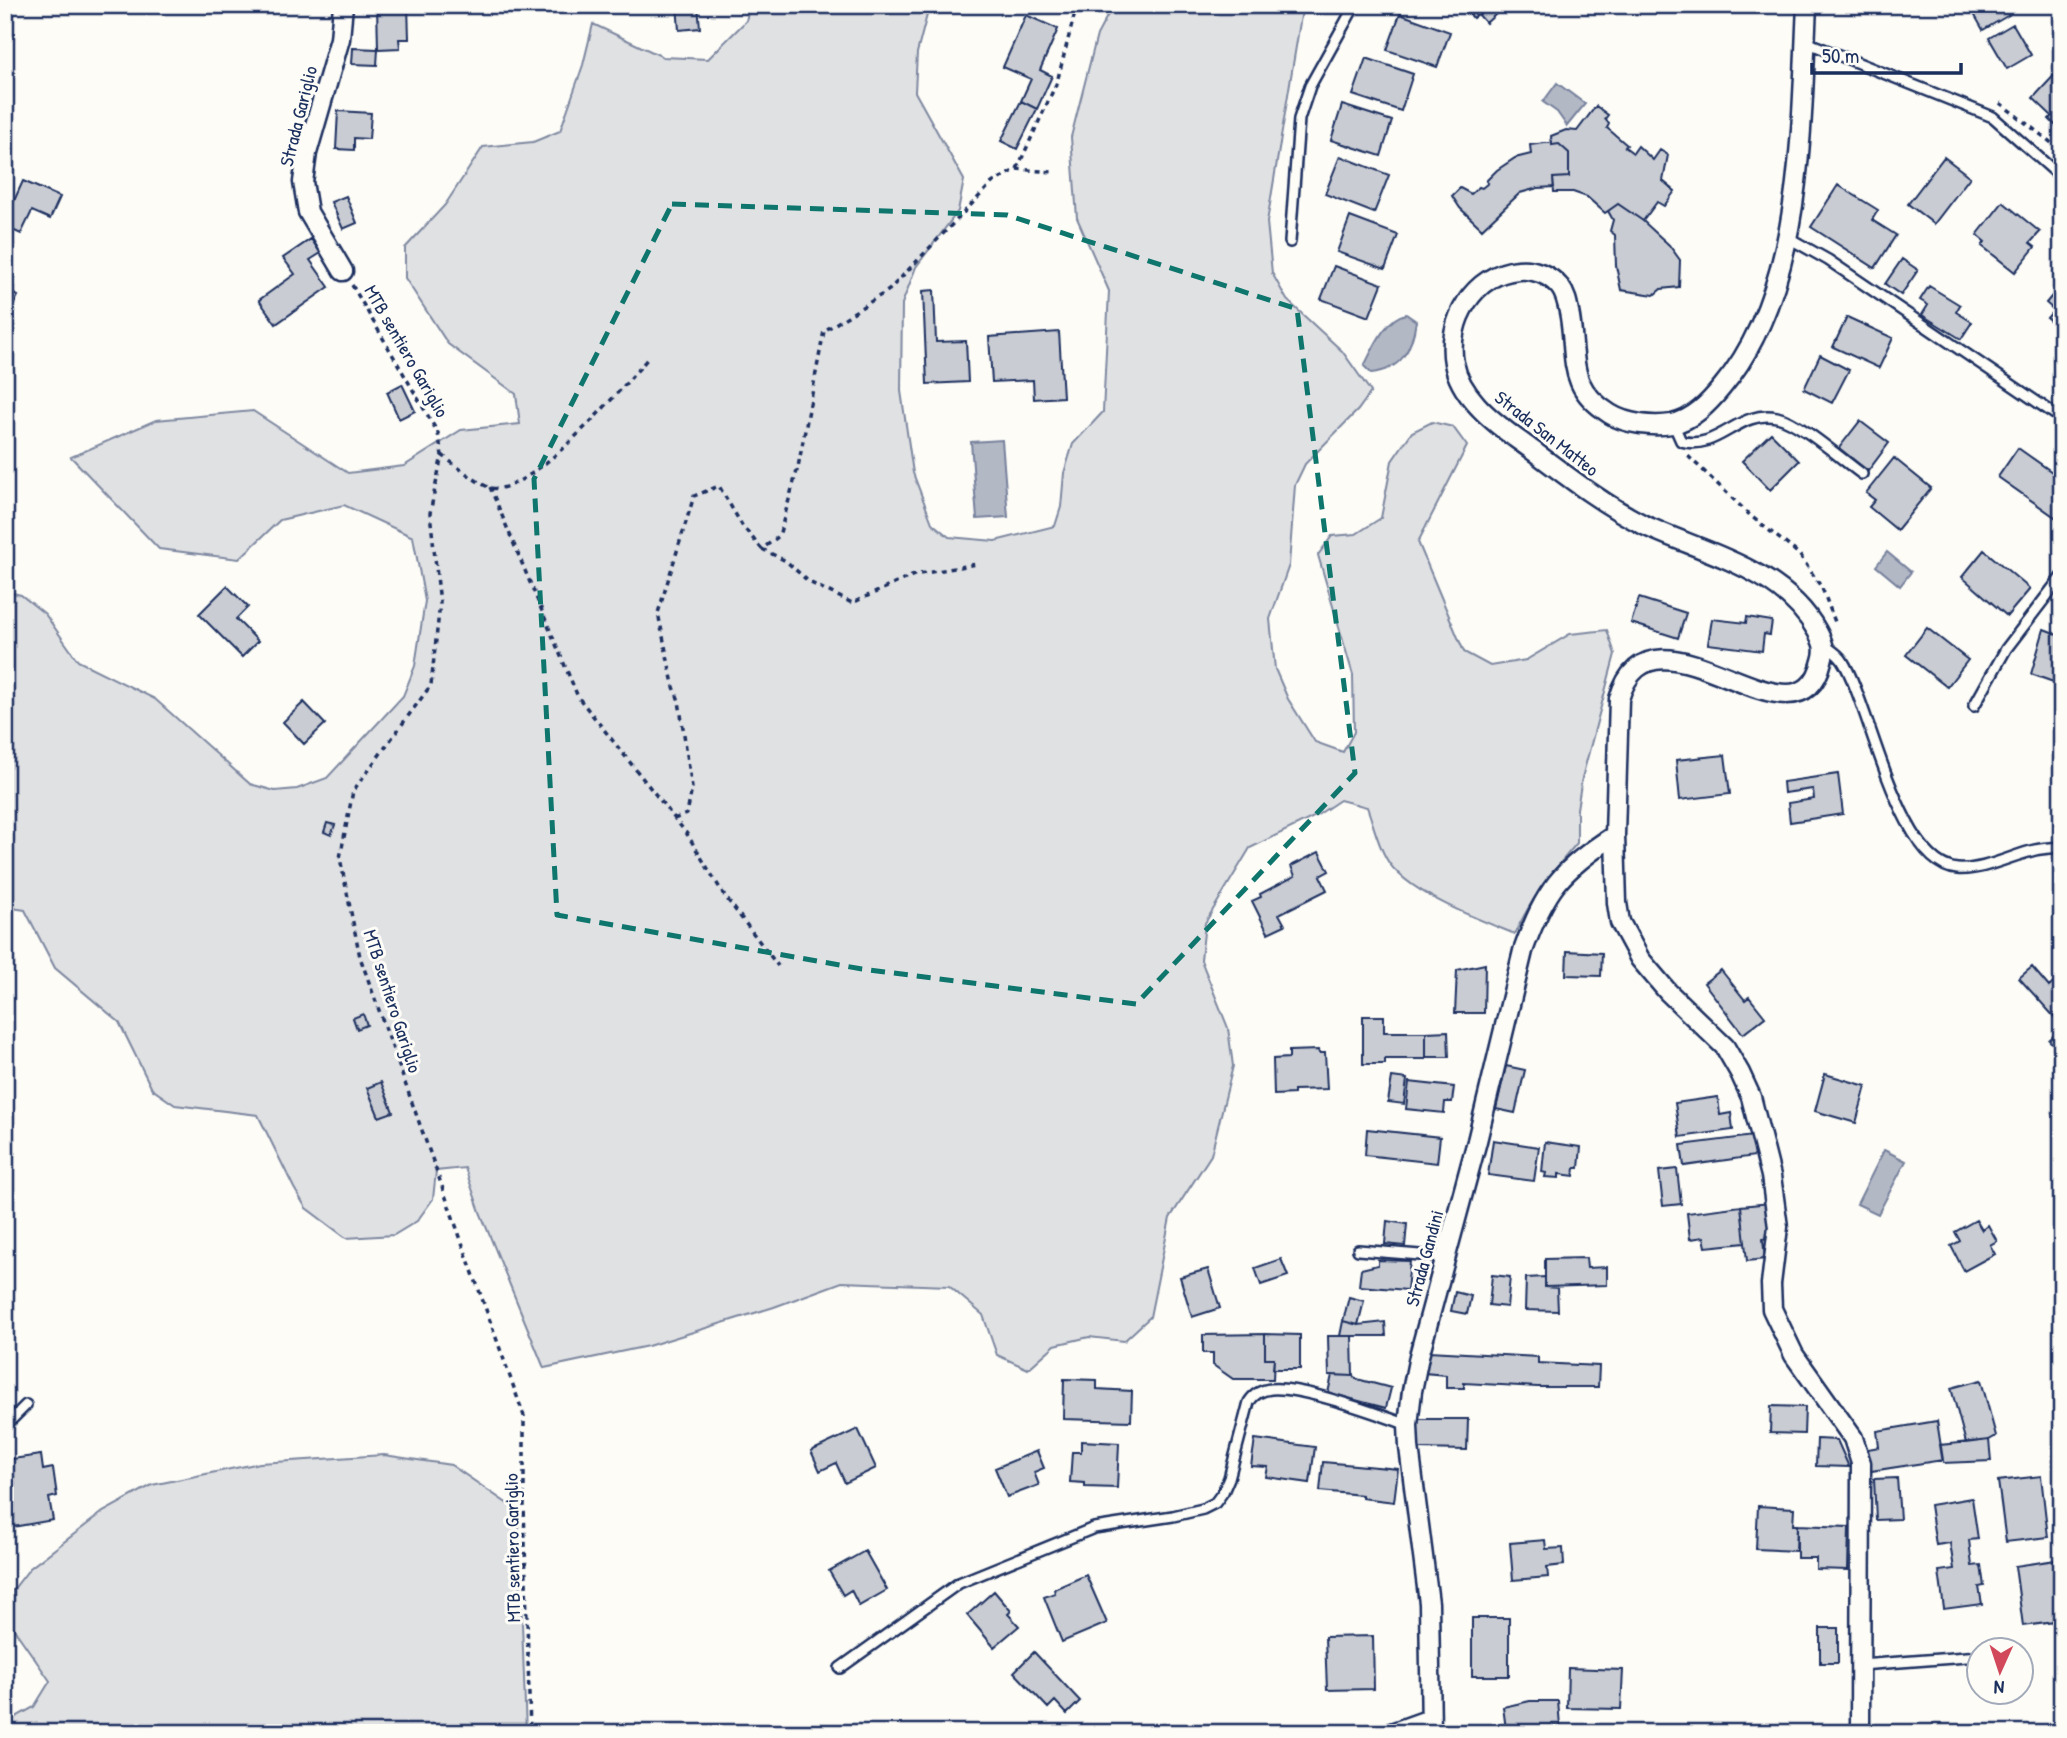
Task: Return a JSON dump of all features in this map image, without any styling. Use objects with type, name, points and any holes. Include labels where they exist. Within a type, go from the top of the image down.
[{"type":"street","name":"Strada Gariglio","points":[[343,5],[340,38],[307,153],[303,182],[308,212],[344,271]]},
{"type":"street","points":[[1673,424],[1692,416],[1710,401],[1738,368],[1770,301],[1787,237],[1798,169],[1807,5]]},
{"type":"street","name":"Strada San Matteo","points":[[1673,424],[1645,424],[1619,419],[1596,405],[1583,392],[1575,374],[1567,300],[1560,287],[1545,275],[1528,269],[1503,271],[1483,283],[1469,298],[1454,332],[1453,351],[1455,368],[1463,387],[1478,406],[1592,495],[1641,524],[1758,575],[1780,589],[1797,603],[1824,645]]},
{"type":"street","points":[[1824,645],[1823,661],[1817,676],[1808,687],[1790,694],[1760,690],[1696,664],[1676,659],[1646,663],[1633,672],[1624,684],[1619,699],[1615,835],[1617,904],[1626,937],[1640,959],[1668,992],[1725,1047],[1751,1097],[1771,1177],[1778,1227],[1771,1284],[1772,1310],[1794,1354],[1853,1438],[1861,1463],[1860,1733]]},
{"type":"street","name":"Strada Gandini","points":[[1431,1726],[1429,1603],[1411,1472],[1408,1425],[1417,1368],[1477,1142],[1523,951],[1534,921],[1546,897],[1566,871],[1581,857],[1615,835]]},
{"type":"street","points":[[1391,1733],[1431,1726]]},
{"type":"lane","points":[[1290,242],[1299,119],[1310,86],[1355,5]]},
{"type":"lane","points":[[1806,42],[1993,117],[2062,178]]},
{"type":"lane","points":[[1787,237],[1839,267],[2062,419]]},
{"type":"lane","points":[[1673,424],[1681,441],[1693,445],[1706,443],[1744,421],[1765,416],[1780,418],[1804,431],[1862,474]]},
{"type":"lane","points":[[1974,706],[2006,649],[2062,576]]},
{"type":"lane","points":[[1824,645],[1841,658],[1888,780],[1911,828],[1925,850],[1942,865],[1957,869],[1975,867],[2038,849],[2062,847]]},
{"type":"lane","points":[[1358,1250],[1445,1257]]},
{"type":"lane","points":[[840,1668],[959,1583],[1094,1528],[1173,1516],[1203,1509],[1215,1503],[1229,1478],[1249,1402],[1253,1395],[1261,1391],[1272,1389],[1312,1395],[1408,1425]]},
{"type":"lane","points":[[5,1426],[26,1405]]},
{"type":"lane","points":[[1860,1665],[1966,1657]]},
{"type":"path","points":[[1017,169],[1057,82],[1077,5]]},
{"type":"path","points":[[762,549],[779,536],[798,467],[824,331],[889,290],[992,183],[1017,169],[1053,172]]},
{"type":"path","name":"MTB sentiero Gariglio","points":[[344,271],[438,433],[442,455],[430,513],[440,603],[430,685],[353,791],[340,858],[360,957],[524,1416],[530,1733]]},
{"type":"path","points":[[490,488],[507,488],[543,466],[611,400],[649,357]]},
{"type":"path","points":[[1681,441],[1689,459],[1752,517],[1799,554],[1822,588],[1833,618],[1837,633],[1824,645]]},
{"type":"path","points":[[442,455],[490,488],[578,697],[687,834],[724,895],[778,965]]},
{"type":"path","points":[[674,818],[687,814],[691,788],[680,701],[673,684],[659,613],[694,495],[719,486],[743,527],[762,549],[786,561],[809,582],[852,603],[914,575],[977,564]]},
{"type":"highlighted area","points":[[672,204],[1007,215],[1297,309],[1355,773],[1136,1004],[862,969],[557,915],[534,479]]},
{"type":"shaded area","points":[[750,5],[936,5],[928,11],[917,53],[915,92],[964,180],[958,211],[916,267],[902,304],[901,391],[913,473],[932,523],[949,537],[995,541],[1055,526],[1061,507],[1064,473],[1073,444],[1103,412],[1109,291],[1077,218],[1071,137],[1097,35],[1113,5],[1307,5],[1301,16],[1267,222],[1272,273],[1287,300],[1342,351],[1371,392],[1358,410],[1305,464],[1295,485],[1289,565],[1270,619],[1275,669],[1288,699],[1315,742],[1343,752],[1354,732],[1353,675],[1318,555],[1332,536],[1356,534],[1381,518],[1392,461],[1412,432],[1432,422],[1453,427],[1467,446],[1418,542],[1464,652],[1490,666],[1526,660],[1570,634],[1607,630],[1615,654],[1582,778],[1577,809],[1577,843],[1542,887],[1515,934],[1444,904],[1395,870],[1386,858],[1367,807],[1340,800],[1316,816],[1250,848],[1205,923],[1201,960],[1228,1028],[1233,1066],[1211,1155],[1170,1218],[1150,1317],[1124,1341],[1089,1337],[1055,1345],[1028,1369],[997,1355],[983,1315],[949,1286],[842,1282],[774,1307],[648,1346],[544,1368],[480,1212],[465,1168],[436,1171],[433,1199],[417,1221],[394,1235],[346,1238],[306,1208],[258,1115],[175,1105],[152,1089],[119,1022],[55,968],[25,910],[5,907],[5,591],[21,595],[45,614],[78,661],[155,699],[250,784],[275,791],[297,789],[327,778],[403,696],[415,666],[425,601],[413,537],[344,505],[280,520],[239,559],[159,549],[71,457],[156,420],[253,411],[348,473],[404,466],[461,430],[520,424],[516,394],[448,344],[405,278],[405,248],[445,205],[483,147],[533,142],[560,131],[583,65],[593,24],[663,57],[708,59],[746,21]]},
{"type":"shaded area","points":[[1557,83],[1585,104],[1567,126],[1557,112],[1543,102]]},
{"type":"shaded area","points":[[1406,314],[1416,321],[1408,349],[1390,368],[1371,373],[1364,366],[1376,343],[1392,321]]},
{"type":"shaded area","points":[[1002,440],[1008,517],[977,519],[971,442]]},
{"type":"shaded area","points":[[1887,552],[1911,572],[1900,586],[1876,566]]},
{"type":"shaded area","points":[[1884,1150],[1906,1161],[1878,1214],[1857,1204]]},
{"type":"shaded area","points":[[384,1455],[451,1465],[518,1511],[526,1733],[5,1733],[5,1723],[34,1707],[50,1681],[7,1619],[13,1590],[30,1568],[103,1512],[152,1485],[260,1463]]},
{"type":"building","points":[[377,5],[408,5],[409,39],[399,39],[400,48],[378,49]]},
{"type":"building","points":[[677,5],[698,5],[700,28],[679,30]]},
{"type":"building","points":[[1462,5],[1506,5],[1486,23],[1478,14],[1473,18]]},
{"type":"building","points":[[1969,5],[2003,5],[2009,15],[1983,30]]},
{"type":"building","points":[[1400,14],[1450,32],[1437,67],[1387,50]]},
{"type":"building","points":[[1026,15],[1058,29],[1040,70],[1052,76],[1037,109],[1021,101],[1031,79],[1003,67]]},
{"type":"building","points":[[2013,24],[2031,55],[2007,69],[1989,38]]},
{"type":"building","points":[[353,48],[378,49],[377,65],[352,64]]},
{"type":"building","points":[[1366,58],[1413,74],[1401,111],[1353,95]]},
{"type":"building","points":[[2059,70],[2062,72],[2062,132],[2049,119],[2052,116],[2033,98]]},
{"type":"building","points":[[1021,101],[1037,109],[1017,149],[1001,141]]},
{"type":"building","points":[[1342,105],[1392,121],[1381,156],[1331,140]]},
{"type":"building","points":[[1596,106],[1608,115],[1605,119],[1609,124],[1607,128],[1633,153],[1638,146],[1653,160],[1660,150],[1668,155],[1663,181],[1675,191],[1664,206],[1657,202],[1643,221],[1618,204],[1605,213],[1587,197],[1573,192],[1554,192],[1553,178],[1569,177],[1569,153],[1559,144],[1552,145],[1551,136],[1566,130],[1577,131]]},
{"type":"building","points":[[338,111],[371,113],[369,139],[354,138],[354,150],[336,149]]},
{"type":"building","points":[[1552,142],[1552,145],[1559,144],[1569,153],[1569,177],[1553,178],[1554,187],[1520,193],[1482,229],[1460,208],[1452,196],[1460,188],[1471,194],[1479,187],[1482,188],[1497,170],[1515,158],[1531,154],[1530,145]]},
{"type":"building","points":[[1340,156],[1389,175],[1374,213],[1325,194]]},
{"type":"building","points":[[1944,157],[1970,177],[1934,224],[1908,204]]},
{"type":"building","points":[[23,181],[60,197],[50,219],[32,211],[21,234],[8,228],[13,218],[7,216]]},
{"type":"building","points":[[1838,185],[1878,210],[1872,220],[1896,235],[1875,268],[1811,227]]},
{"type":"building","points":[[346,196],[357,223],[343,229],[331,202]]},
{"type":"building","points":[[2003,202],[2040,232],[2030,243],[2035,247],[2015,272],[1982,246],[1985,242],[1977,235]]},
{"type":"building","points":[[1618,204],[1643,221],[1669,245],[1680,260],[1679,287],[1661,289],[1654,295],[1621,290],[1616,266],[1615,235],[1610,231],[1613,220],[1608,211]]},
{"type":"building","points":[[1350,217],[1398,235],[1385,269],[1337,252]]},
{"type":"building","points":[[311,239],[321,253],[310,260],[329,287],[276,324],[259,300],[295,274],[283,258]]},
{"type":"building","points":[[1902,259],[1918,270],[1901,295],[1885,284]]},
{"type":"building","points":[[1334,266],[1382,284],[1369,317],[1321,299]]},
{"type":"building","points":[[2062,284],[2062,331],[2047,318],[2054,310],[2046,303]]},
{"type":"building","points":[[1929,286],[1960,305],[1956,312],[1972,322],[1961,339],[1922,315],[1928,305],[1920,300]]},
{"type":"building","points":[[5,290],[18,296],[5,321]]},
{"type":"building","points":[[934,290],[936,342],[966,341],[968,382],[927,384],[923,291]]},
{"type":"building","points":[[1847,317],[1893,338],[1879,368],[1833,347]]},
{"type":"building","points":[[1059,332],[1063,397],[1034,399],[1033,380],[992,382],[989,337]]},
{"type":"building","points":[[1820,355],[1849,370],[1832,403],[1804,389]]},
{"type":"building","points":[[402,384],[415,411],[399,419],[387,392]]},
{"type":"building","points":[[1860,421],[1889,443],[1868,471],[1839,448]]},
{"type":"building","points":[[1771,433],[1799,461],[1770,490],[1742,461]]},
{"type":"building","points":[[2018,448],[2062,479],[2062,522],[1998,477]]},
{"type":"building","points":[[1894,458],[1931,488],[1897,530],[1869,507],[1875,500],[1866,493]]},
{"type":"building","points":[[1984,550],[2030,589],[2007,616],[1962,577]]},
{"type":"building","points":[[227,586],[248,607],[236,619],[258,641],[242,657],[199,614]]},
{"type":"building","points":[[1639,598],[1686,613],[1678,638],[1631,623]]},
{"type":"building","points":[[1747,617],[1772,621],[1770,635],[1764,634],[1762,651],[1708,644],[1712,619],[1746,623]]},
{"type":"building","points":[[1927,628],[1968,660],[1947,687],[1906,655]]},
{"type":"building","points":[[2044,629],[2062,636],[2062,685],[2031,674]]},
{"type":"building","points":[[304,702],[325,724],[304,744],[283,722]]},
{"type":"building","points":[[1725,755],[1730,794],[1680,800],[1676,760]]},
{"type":"building","points":[[1838,774],[1843,814],[1790,822],[1788,803],[1814,799],[1813,789],[1784,793],[1783,782]]},
{"type":"building","points":[[327,823],[335,825],[331,835],[324,832]]},
{"type":"building","points":[[1319,852],[1329,871],[1320,876],[1327,890],[1279,914],[1285,925],[1268,933],[1252,901],[1295,876],[1291,866]]},
{"type":"building","points":[[1567,951],[1602,953],[1601,976],[1566,975]]},
{"type":"building","points":[[1485,964],[1484,1013],[1455,1013],[1457,970]]},
{"type":"building","points":[[2032,967],[2049,987],[2062,975],[2062,1015],[2057,1020],[2019,978]]},
{"type":"building","points":[[1721,970],[1745,1000],[1749,997],[1765,1017],[1743,1034],[1704,983]]},
{"type":"building","points":[[363,1014],[367,1025],[357,1029],[353,1018]]},
{"type":"building","points":[[1363,1016],[1384,1016],[1384,1032],[1426,1032],[1426,1059],[1385,1059],[1385,1064],[1363,1064]]},
{"type":"building","points":[[2062,1028],[2062,1054],[2049,1040]]},
{"type":"building","points":[[1448,1031],[1449,1057],[1426,1057],[1426,1032]]},
{"type":"building","points":[[1318,1050],[1319,1053],[1325,1053],[1327,1089],[1294,1090],[1294,1094],[1274,1095],[1273,1059],[1289,1058],[1289,1051]]},
{"type":"building","points":[[1506,1066],[1525,1070],[1515,1113],[1496,1109]]},
{"type":"building","points":[[1825,1074],[1866,1086],[1856,1123],[1815,1111]]},
{"type":"building","points":[[1392,1077],[1407,1079],[1404,1104],[1388,1102]]},
{"type":"building","points":[[381,1082],[393,1112],[379,1117],[367,1088]]},
{"type":"building","points":[[1409,1082],[1454,1087],[1452,1102],[1445,1102],[1444,1113],[1406,1109]]},
{"type":"building","points":[[1718,1097],[1720,1115],[1731,1113],[1733,1130],[1680,1137],[1675,1103]]},
{"type":"building","points":[[1367,1129],[1440,1137],[1437,1163],[1365,1155]]},
{"type":"building","points":[[1753,1136],[1755,1156],[1684,1166],[1681,1145]]},
{"type":"building","points":[[1493,1140],[1539,1147],[1534,1181],[1488,1175]]},
{"type":"building","points":[[1545,1142],[1581,1147],[1579,1168],[1575,1168],[1574,1176],[1559,1174],[1559,1178],[1545,1177],[1546,1173],[1542,1172]]},
{"type":"building","points":[[1677,1169],[1681,1204],[1663,1206],[1659,1171]]},
{"type":"building","points":[[1770,1203],[1774,1237],[1763,1239],[1765,1259],[1747,1261],[1741,1206]]},
{"type":"building","points":[[1741,1206],[1745,1243],[1706,1247],[1704,1237],[1690,1239],[1687,1213]]},
{"type":"building","points":[[1976,1220],[1982,1230],[1988,1225],[1997,1241],[1990,1245],[1995,1254],[1964,1271],[1951,1246],[1960,1241],[1955,1232]]},
{"type":"building","points":[[1387,1221],[1407,1224],[1405,1246],[1385,1244]]},
{"type":"building","points":[[1586,1258],[1587,1268],[1607,1267],[1607,1285],[1545,1287],[1545,1259]]},
{"type":"building","points":[[1281,1259],[1288,1276],[1261,1285],[1255,1268]]},
{"type":"building","points":[[1378,1260],[1410,1261],[1407,1290],[1359,1286],[1361,1269],[1378,1265]]},
{"type":"building","points":[[1208,1269],[1220,1308],[1192,1317],[1180,1277]]},
{"type":"building","points":[[1492,1275],[1510,1277],[1507,1307],[1489,1305]]},
{"type":"building","points":[[1545,1277],[1545,1287],[1557,1288],[1558,1311],[1525,1310],[1526,1278]]},
{"type":"building","points":[[1455,1292],[1471,1296],[1467,1314],[1451,1311]]},
{"type":"building","points":[[1349,1297],[1364,1301],[1358,1325],[1343,1321]]},
{"type":"building","points":[[1343,1321],[1358,1325],[1385,1322],[1386,1336],[1340,1336]]},
{"type":"building","points":[[1265,1334],[1265,1358],[1274,1358],[1273,1379],[1233,1379],[1213,1365],[1213,1353],[1203,1353],[1203,1335]]},
{"type":"building","points":[[1265,1334],[1300,1335],[1300,1369],[1273,1369],[1274,1358],[1265,1358]]},
{"type":"building","points":[[1328,1336],[1352,1336],[1353,1376],[1329,1375]]},
{"type":"building","points":[[1429,1351],[1538,1357],[1538,1363],[1599,1366],[1598,1387],[1464,1383],[1464,1388],[1446,1388],[1446,1375],[1424,1373]]},
{"type":"building","points":[[1332,1375],[1353,1376],[1391,1388],[1386,1408],[1328,1393]]},
{"type":"building","points":[[1064,1379],[1097,1380],[1097,1389],[1132,1391],[1131,1421],[1063,1419]]},
{"type":"building","points":[[1981,1380],[1996,1436],[1989,1440],[1966,1443],[1951,1388]]},
{"type":"building","points":[[1771,1406],[1805,1407],[1804,1434],[1770,1433]]},
{"type":"building","points":[[1418,1419],[1468,1419],[1467,1450],[1418,1449]]},
{"type":"building","points":[[1937,1421],[1943,1460],[1871,1471],[1868,1449],[1879,1447],[1877,1431]]},
{"type":"building","points":[[858,1429],[876,1468],[845,1483],[836,1463],[820,1471],[811,1451]]},
{"type":"building","points":[[1255,1439],[1315,1447],[1310,1483],[1266,1477],[1268,1467],[1251,1466]]},
{"type":"building","points":[[1817,1439],[1837,1440],[1849,1467],[1816,1466]]},
{"type":"building","points":[[1989,1440],[1991,1461],[1943,1463],[1940,1445]]},
{"type":"building","points":[[1081,1441],[1119,1443],[1117,1488],[1085,1487],[1085,1483],[1070,1482],[1072,1452],[1081,1452]]},
{"type":"building","points":[[1037,1451],[1044,1468],[1034,1472],[1039,1485],[1007,1497],[995,1468]]},
{"type":"building","points":[[41,1455],[43,1470],[53,1468],[57,1496],[49,1498],[53,1520],[7,1528],[5,1460]]},
{"type":"building","points":[[1323,1462],[1398,1469],[1394,1502],[1362,1498],[1362,1495],[1320,1491]]},
{"type":"building","points":[[2041,1476],[2048,1537],[2006,1542],[1998,1481]]},
{"type":"building","points":[[1897,1478],[1900,1519],[1876,1520],[1874,1479]]},
{"type":"building","points":[[1972,1498],[1978,1539],[1969,1540],[1972,1566],[1981,1565],[1984,1586],[1979,1587],[1982,1604],[1944,1609],[1939,1571],[1954,1569],[1950,1543],[1936,1545],[1930,1505]]},
{"type":"building","points":[[1758,1506],[1794,1508],[1793,1525],[1797,1525],[1796,1551],[1756,1549]]},
{"type":"building","points":[[1797,1525],[1849,1527],[1848,1570],[1816,1569],[1816,1558],[1797,1558]]},
{"type":"building","points":[[1545,1540],[1546,1549],[1563,1548],[1564,1565],[1547,1567],[1548,1577],[1513,1580],[1510,1543]]},
{"type":"building","points":[[865,1551],[887,1590],[859,1606],[851,1590],[843,1595],[829,1571]]},
{"type":"building","points":[[2056,1560],[2062,1621],[2023,1626],[2015,1566]]},
{"type":"building","points":[[1086,1575],[1107,1623],[1062,1642],[1044,1597],[1055,1593],[1054,1589]]},
{"type":"building","points":[[994,1591],[1011,1611],[1008,1614],[1019,1626],[994,1647],[967,1615]]},
{"type":"building","points":[[1472,1618],[1509,1618],[1509,1676],[1472,1676]]},
{"type":"building","points":[[1820,1628],[1838,1628],[1838,1663],[1820,1663]]},
{"type":"building","points":[[1373,1636],[1374,1689],[1327,1690],[1325,1637]]},
{"type":"building","points":[[1034,1652],[1080,1701],[1067,1714],[1055,1701],[1048,1708],[1014,1672]]},
{"type":"building","points":[[1568,1668],[1623,1670],[1621,1709],[1567,1708]]},
{"type":"building","points":[[1530,1701],[1558,1701],[1560,1726],[1506,1729],[1503,1707]]}]
